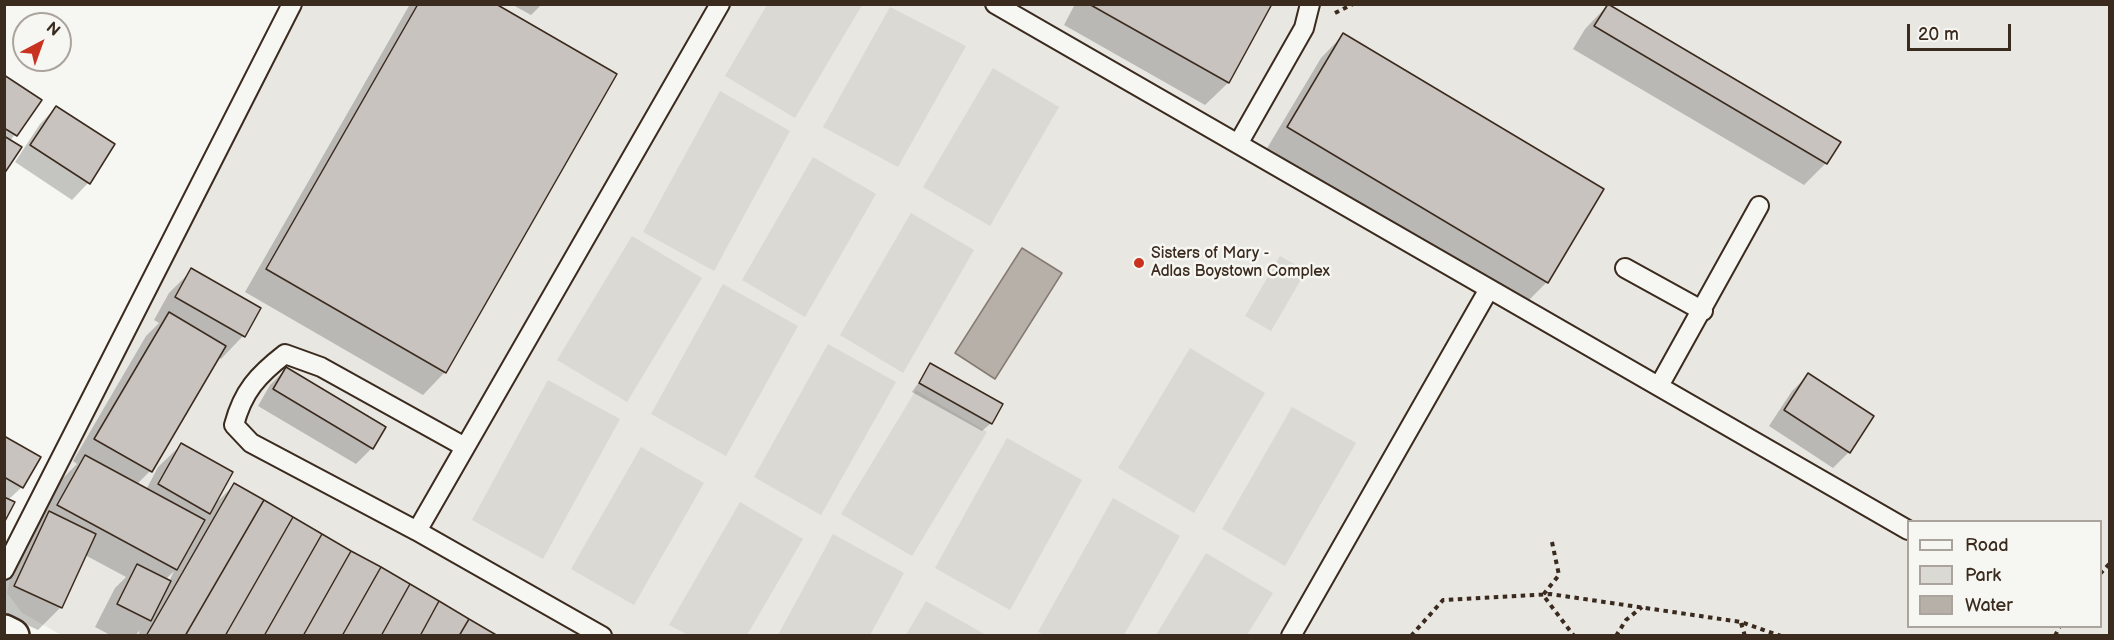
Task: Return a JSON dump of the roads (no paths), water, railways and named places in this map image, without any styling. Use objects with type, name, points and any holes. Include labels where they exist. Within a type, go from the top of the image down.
[{"type":"street","points":[[4,632],[12,636]]},
{"type":"lane","points":[[4,570],[292,4]]},
{"type":"lane","points":[[417,531],[720,4]]},
{"type":"lane","points":[[995,4],[1907,529]]},
{"type":"lane","points":[[1238,144],[1305,28],[1310,4]]},
{"type":"lane","points":[[1659,386],[1758,206]]},
{"type":"lane","points":[[1625,268],[1702,311]]},
{"type":"lane","points":[[1291,636],[1489,289]]},
{"type":"lane","points":[[465,447],[321,367],[285,354],[263,371],[241,400],[234,424],[251,443],[417,531],[602,636]]},
{"type":"water","points":[[1022,248],[1062,273],[995,379],[955,353]]},
{"type":"place","name":"Sisters of Mary - Adlas Boystown Complex","points":[[1139,263]]}]
